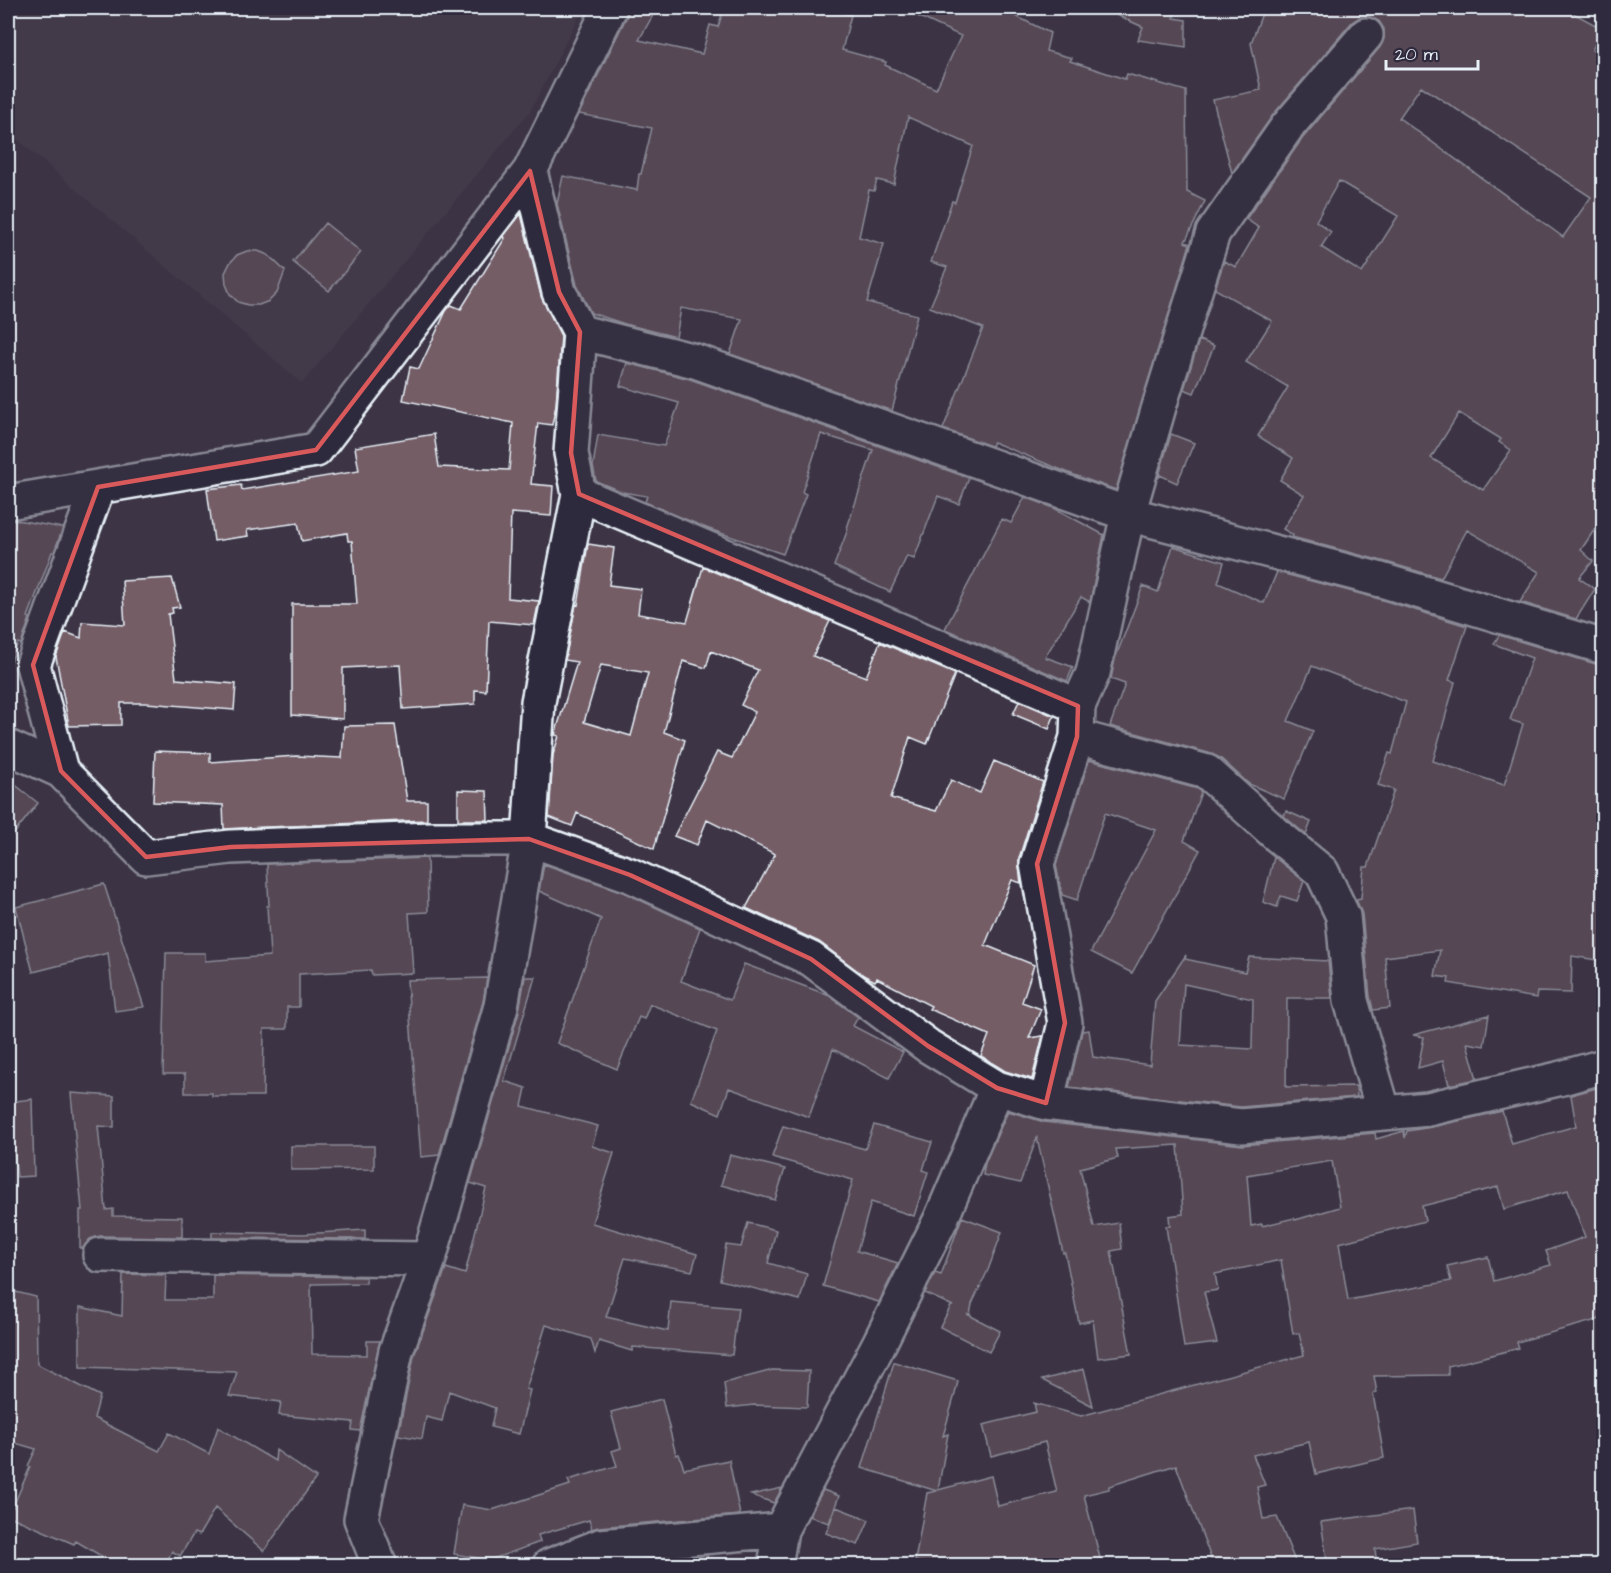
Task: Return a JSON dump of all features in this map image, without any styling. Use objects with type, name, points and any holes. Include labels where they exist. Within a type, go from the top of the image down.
[{"type":"street","points":[[8,502],[316,450],[530,171],[610,8]]},
{"type":"street","points":[[1046,1103],[1065,1023],[1037,864],[1077,721],[1093,673],[1128,514],[1159,407],[1213,233],[1287,127],[1366,35]]},
{"type":"street","points":[[380,1566],[361,1520],[396,1351],[429,1259],[501,1006],[529,839],[538,702],[579,494],[571,453],[580,332],[559,292],[530,171]]},
{"type":"street","points":[[580,332],[695,361],[1128,514],[1381,580],[1604,647]]},
{"type":"street","points":[[61,771],[33,665],[98,487]]},
{"type":"street","points":[[579,494],[1077,721],[1207,772],[1322,872],[1343,916],[1350,1001],[1384,1113]]},
{"type":"street","points":[[8,747],[61,771],[146,857],[231,847],[432,838],[529,839],[630,875],[811,959],[928,1046],[997,1088],[1046,1103],[1241,1126],[1428,1109],[1604,1066]]},
{"type":"street","points":[[775,1566],[781,1530],[880,1342],[941,1219],[997,1088]]},
{"type":"street","points":[[100,1255],[429,1259]]},
{"type":"street","points":[[549,1566],[600,1546],[781,1530]]},
{"type":"highlighted area","points":[[530,171],[559,292],[580,332],[571,453],[579,494],[1078,706],[1077,737],[1037,864],[1065,1023],[1046,1103],[997,1088],[928,1046],[811,959],[630,875],[529,839],[231,847],[146,857],[61,771],[33,665],[98,487],[316,450]]},
{"type":"shaded area","points":[[8,8],[583,8],[530,111],[302,383],[8,131]]},
{"type":"building","points":[[629,8],[657,8],[639,40],[702,54],[710,25],[718,27],[724,8],[824,8],[851,15],[842,50],[886,62],[885,65],[936,89],[961,36],[900,8],[999,8],[1050,33],[1046,51],[1072,58],[1070,61],[1125,79],[1127,74],[1186,91],[1187,192],[1205,201],[1185,242],[1190,244],[1116,490],[993,442],[991,446],[943,429],[983,328],[930,307],[947,267],[931,262],[952,201],[955,202],[973,146],[908,117],[894,184],[877,180],[874,191],[869,190],[859,237],[884,244],[867,302],[917,315],[892,411],[730,354],[742,319],[681,308],[676,337],[591,313],[577,285],[557,204],[563,176],[637,190],[639,174],[641,174],[652,128],[579,114]]},
{"type":"building","points":[[1101,8],[1178,8],[1173,18],[1186,20],[1186,47],[1138,40],[1143,27]]},
{"type":"building","points":[[1264,8],[1564,8],[1603,29],[1592,50],[1604,54],[1604,515],[1581,550],[1593,561],[1579,578],[1595,589],[1576,619],[1520,602],[1539,572],[1467,530],[1441,578],[1292,537],[1293,535],[1283,529],[1304,495],[1280,480],[1293,458],[1258,436],[1288,387],[1246,362],[1272,321],[1215,289],[1224,261],[1236,267],[1259,228],[1246,219],[1302,139],[1380,47],[1384,38],[1384,29],[1379,21],[1370,17],[1360,17],[1352,22],[1273,115],[1232,173],[1213,100],[1261,90],[1251,43]],"holes":[[[1421,86],[1591,197],[1563,237],[1399,118]],[[1339,181],[1398,216],[1362,273],[1321,247],[1331,232],[1316,221]],[[1459,413],[1501,439],[1499,442],[1511,450],[1483,490],[1431,458]]]},
{"type":"building","points":[[521,214],[541,296],[561,336],[556,405],[552,425],[538,423],[531,484],[553,486],[551,516],[511,513],[508,598],[539,601],[534,625],[489,621],[486,691],[475,690],[475,704],[403,709],[400,665],[343,668],[343,719],[292,715],[292,604],[357,604],[352,541],[348,541],[347,533],[302,541],[298,523],[247,530],[248,536],[214,541],[207,489],[241,485],[242,490],[359,471],[355,447],[434,434],[439,467],[509,470],[513,423],[403,400],[410,367],[419,369],[446,311],[451,305],[461,309],[505,238],[503,237]]},
{"type":"building","points":[[325,223],[361,252],[329,291],[293,262]]},
{"type":"building","points":[[247,251],[258,251],[268,255],[285,271],[277,293],[269,301],[259,305],[238,302],[230,294],[226,284],[225,273],[230,263],[237,255]]},
{"type":"building","points":[[1199,340],[1214,346],[1194,393],[1184,389]]},
{"type":"building","points":[[627,363],[690,379],[969,478],[959,504],[938,496],[914,559],[907,556],[890,592],[834,566],[873,450],[821,434],[802,492],[806,494],[783,554],[706,528],[645,502],[647,496],[622,492],[596,481],[593,466],[598,435],[664,446],[679,403],[620,386]]},
{"type":"building","points":[[1171,434],[1194,443],[1177,483],[1160,475],[1158,479]]},
{"type":"building","points":[[1025,497],[1054,508],[1104,535],[1090,602],[1081,597],[1045,657],[1073,667],[1067,681],[945,629],[1002,519],[1011,523]]},
{"type":"building","points":[[8,520],[63,528],[28,617],[30,618],[21,644],[18,643],[10,664],[8,664]]},
{"type":"building","points":[[588,544],[614,548],[609,585],[641,589],[638,614],[687,622],[703,567],[830,621],[813,656],[866,677],[880,642],[955,674],[927,744],[910,737],[891,798],[936,811],[951,780],[980,793],[994,761],[1043,782],[1019,858],[1021,883],[1012,880],[985,945],[1034,965],[1022,1002],[1041,1009],[1029,1038],[1043,1036],[1032,1079],[1005,1071],[981,1056],[989,1035],[929,1009],[931,1006],[877,978],[875,981],[863,975],[819,942],[746,908],[775,854],[707,820],[697,845],[674,836],[717,752],[732,758],[755,712],[741,705],[758,670],[711,651],[706,668],[683,661],[664,732],[685,740],[654,849],[577,813],[572,826],[549,817],[553,755],[559,736],[555,735],[577,662],[565,660],[576,604],[578,605]],"holes":[[[601,665],[648,673],[631,736],[584,722]]]},
{"type":"building","points":[[1173,546],[1224,562],[1218,583],[1264,603],[1277,572],[1376,598],[1467,626],[1449,680],[1455,682],[1433,761],[1504,785],[1523,724],[1510,720],[1532,658],[1494,644],[1499,635],[1604,665],[1604,961],[1572,956],[1571,993],[1537,992],[1536,998],[1448,983],[1449,978],[1435,976],[1440,950],[1385,957],[1390,1008],[1373,1010],[1362,914],[1356,899],[1361,898],[1364,867],[1368,867],[1394,790],[1378,785],[1389,753],[1392,754],[1406,702],[1312,666],[1288,721],[1313,731],[1284,799],[1249,784],[1220,758],[1212,754],[1110,726],[1125,684],[1111,679],[1115,659],[1143,586],[1158,592]]},
{"type":"building","points":[[172,578],[180,607],[172,608],[173,613],[168,614],[176,679],[236,684],[234,710],[121,703],[121,725],[69,726],[56,657],[65,632],[81,638],[82,622],[125,625],[122,581]]},
{"type":"building","points":[[1019,701],[1054,716],[1049,729],[1013,714]]},
{"type":"building","points":[[395,725],[407,801],[427,801],[427,820],[224,829],[223,805],[153,802],[155,751],[210,753],[210,762],[296,756],[342,758],[344,726]]},
{"type":"building","points":[[1089,760],[1198,789],[1201,792],[1184,841],[1200,850],[1132,973],[1091,952],[1156,830],[1105,813],[1077,900],[1062,895],[1056,865]]},
{"type":"building","points":[[8,779],[38,803],[8,841]]},
{"type":"building","points":[[458,790],[487,791],[488,820],[458,820]]},
{"type":"building","points":[[1286,811],[1311,822],[1306,835],[1284,816]]},
{"type":"building","points":[[1274,857],[1304,881],[1297,901],[1281,896],[1277,907],[1263,902]]},
{"type":"building","points":[[427,858],[428,912],[409,913],[413,973],[372,975],[371,970],[299,974],[299,1007],[287,1007],[287,1029],[264,1029],[263,1096],[212,1096],[212,1093],[185,1093],[185,1074],[163,1074],[166,953],[205,953],[205,961],[270,956],[267,864]]},
{"type":"building","points":[[544,864],[623,892],[700,928],[681,981],[730,1000],[744,964],[828,995],[858,1017],[853,1026],[903,1052],[889,1078],[833,1049],[809,1117],[729,1088],[720,1114],[691,1101],[717,1031],[650,1004],[644,1019],[639,1017],[617,1069],[557,1043],[601,919],[539,891]]},
{"type":"building","points":[[104,884],[144,1007],[115,1011],[108,953],[33,972],[16,907]]},
{"type":"building","points":[[1186,955],[1185,959],[1245,972],[1249,957],[1328,961],[1332,998],[1287,998],[1286,1087],[1356,1086],[1357,1097],[1241,1107],[1069,1087],[1082,1031],[1089,1030],[1093,1057],[1150,1065],[1155,1001]],"holes":[[[1184,984],[1253,999],[1252,1049],[1180,1045]]]},
{"type":"building","points":[[525,977],[535,977],[504,1081],[526,1088],[522,1106],[598,1126],[592,1146],[614,1153],[592,1223],[697,1254],[692,1271],[625,1258],[606,1317],[668,1331],[671,1302],[738,1308],[732,1355],[633,1347],[632,1351],[599,1341],[595,1353],[591,1339],[546,1325],[526,1389],[530,1390],[519,1434],[491,1427],[495,1408],[449,1391],[442,1421],[426,1417],[422,1439],[398,1435],[414,1356],[446,1268],[465,1274],[486,1188],[470,1183],[519,1011]]},
{"type":"building","points":[[487,978],[483,1002],[439,1155],[421,1157],[407,980]]},
{"type":"building","points":[[1489,1015],[1484,1046],[1467,1043],[1477,1079],[1449,1085],[1443,1061],[1418,1068],[1424,1037],[1413,1035]]},
{"type":"building","points":[[1604,1086],[1604,1318],[1517,1342],[1519,1348],[1448,1366],[1448,1375],[1374,1376],[1377,1393],[1373,1394],[1384,1458],[1316,1474],[1309,1442],[1253,1455],[1265,1485],[1257,1487],[1263,1519],[1277,1517],[1297,1566],[1214,1566],[1176,1465],[1109,1486],[1109,1489],[1084,1495],[1102,1566],[944,1566],[915,1561],[927,1493],[937,1491],[862,1468],[894,1362],[958,1381],[943,1436],[948,1434],[938,1490],[991,1476],[998,1506],[1057,1492],[1045,1442],[991,1456],[983,1425],[1036,1412],[1034,1403],[1081,1416],[1304,1355],[1299,1333],[1293,1334],[1281,1260],[1215,1274],[1218,1290],[1204,1292],[1217,1343],[1184,1347],[1166,1226],[1170,1226],[1169,1216],[1183,1214],[1178,1145],[1116,1149],[1118,1158],[1080,1168],[1094,1227],[1119,1223],[1122,1249],[1111,1251],[1131,1354],[1098,1358],[1093,1320],[1079,1323],[1065,1253],[1063,1253],[1037,1138],[1020,1183],[983,1175],[985,1163],[1008,1111],[1044,1122],[1242,1145],[1375,1133],[1376,1139],[1404,1131],[1405,1138],[1407,1131],[1502,1111],[1512,1144],[1576,1126],[1571,1095]],"holes":[[[1332,1161],[1340,1207],[1295,1220],[1294,1218],[1262,1226],[1262,1224],[1251,1226],[1247,1175]],[[1498,1187],[1504,1209],[1568,1190],[1585,1237],[1546,1251],[1551,1265],[1494,1281],[1488,1257],[1447,1266],[1451,1281],[1348,1300],[1339,1243],[1425,1221],[1422,1206]]]},
{"type":"building","points":[[71,1093],[114,1096],[114,1127],[98,1126],[106,1210],[113,1209],[113,1216],[182,1217],[182,1237],[100,1236],[90,1239],[83,1248],[80,1248],[80,1210],[82,1210]]},
{"type":"building","points":[[32,1099],[34,1176],[17,1177],[8,1102]]},
{"type":"building","points":[[874,1125],[932,1142],[923,1170],[928,1172],[914,1216],[871,1202],[857,1251],[898,1263],[879,1302],[823,1286],[853,1180],[772,1157],[783,1126],[865,1149]]},
{"type":"building","points":[[291,1146],[374,1146],[374,1169],[291,1170]]},
{"type":"building","points":[[730,1155],[785,1169],[775,1200],[721,1185]]},
{"type":"building","points":[[962,1217],[1002,1232],[970,1314],[967,1314],[1000,1331],[989,1352],[940,1327],[953,1306],[925,1293],[935,1273],[941,1275]]},
{"type":"building","points":[[748,1223],[776,1230],[768,1263],[807,1274],[800,1300],[720,1280],[726,1245],[741,1247]]},
{"type":"building","points":[[365,1230],[365,1239],[212,1238],[212,1232],[303,1234]]},
{"type":"building","points":[[123,1274],[166,1275],[165,1300],[213,1300],[213,1275],[366,1277],[366,1283],[311,1284],[312,1354],[367,1355],[367,1341],[380,1341],[360,1431],[352,1430],[353,1422],[279,1415],[281,1402],[229,1396],[237,1372],[80,1367],[80,1307],[122,1316]]},
{"type":"building","points":[[8,1290],[36,1297],[37,1364],[100,1396],[94,1418],[159,1451],[169,1433],[209,1454],[218,1427],[275,1461],[276,1450],[316,1478],[264,1551],[215,1508],[199,1535],[194,1533],[180,1556],[172,1551],[164,1566],[118,1566],[76,1541],[74,1544],[9,1516],[36,1449],[8,1441]]},
{"type":"building","points":[[1084,1369],[1093,1406],[1042,1380]]},
{"type":"building","points":[[773,1370],[809,1371],[807,1407],[754,1405],[727,1408],[724,1383]]},
{"type":"building","points":[[662,1399],[676,1455],[679,1454],[684,1469],[729,1460],[740,1515],[592,1529],[589,1520],[538,1535],[540,1542],[490,1560],[454,1554],[462,1505],[492,1510],[570,1485],[568,1480],[617,1466],[612,1451],[621,1448],[611,1412]]},
{"type":"building","points":[[782,1488],[774,1503],[751,1495]]},
{"type":"building","points":[[823,1490],[839,1496],[829,1523],[809,1516]]},
{"type":"building","points":[[836,1507],[869,1520],[858,1545],[826,1533]]},
{"type":"building","points":[[1413,1510],[1417,1542],[1375,1549],[1377,1566],[1328,1566],[1321,1522]]},
{"type":"building","points":[[707,1555],[709,1566],[602,1566],[604,1564]]}]
